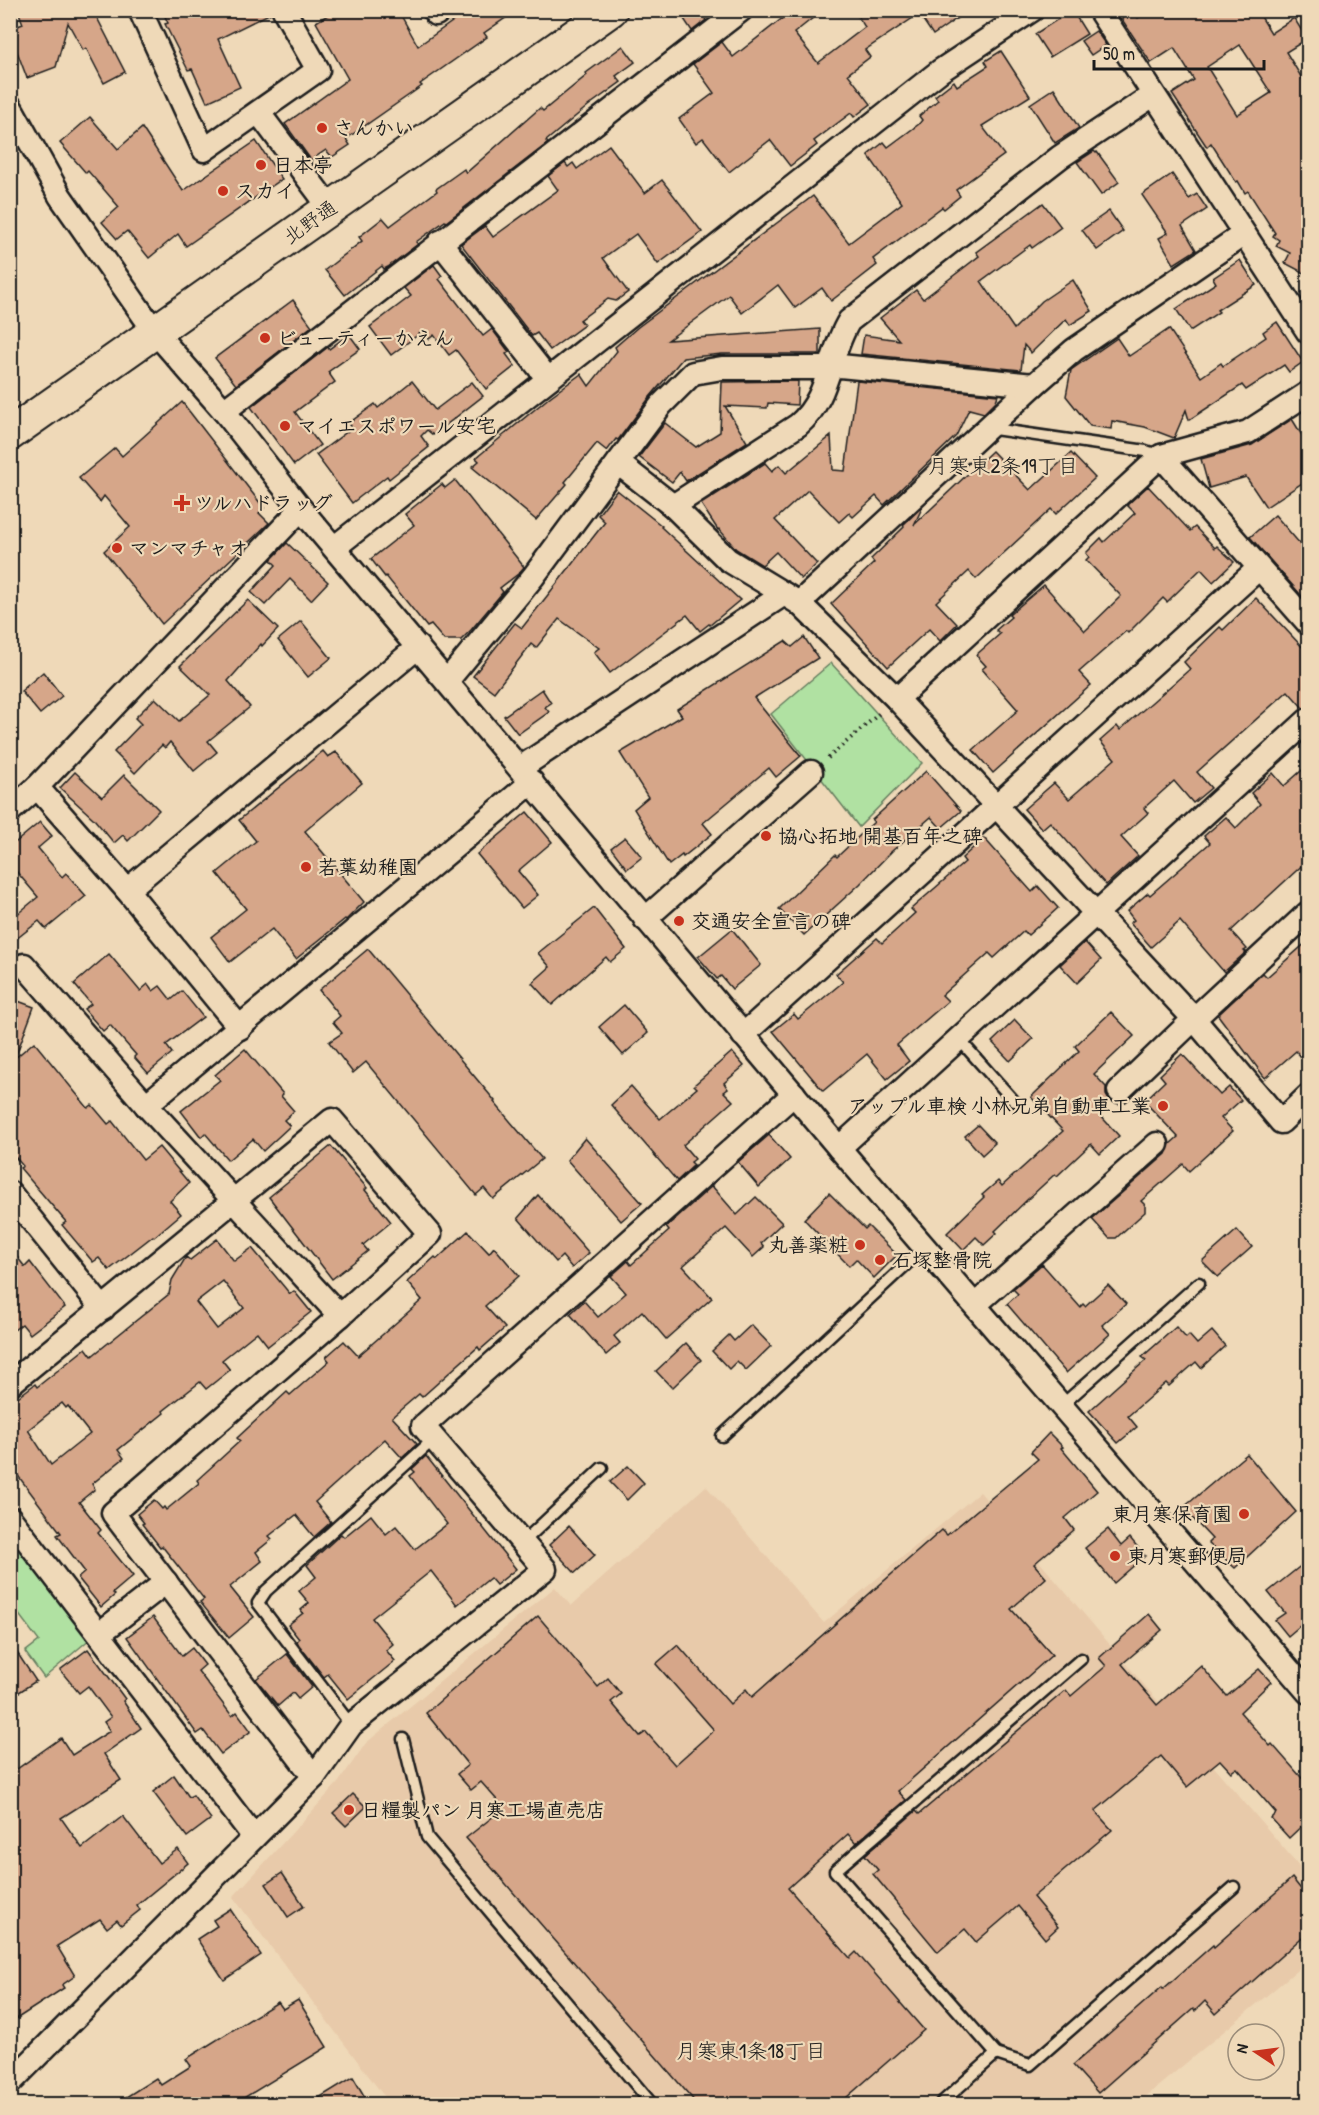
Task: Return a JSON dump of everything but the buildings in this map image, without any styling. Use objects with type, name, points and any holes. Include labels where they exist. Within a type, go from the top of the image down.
[{"type":"street","points":[[140,10],[204,150],[318,70],[284,10]]},
{"type":"street","points":[[435,10],[436,14],[441,10]]},
{"type":"street","name":"北野通","points":[[10,434],[611,10]]},
{"type":"street","points":[[224,411],[741,10]]},
{"type":"street","points":[[335,547],[940,71],[1032,10]]},
{"type":"street","points":[[1099,10],[1308,332]]},
{"type":"street","points":[[673,506],[810,415],[819,400],[841,334],[849,321],[1060,157],[1153,95]]},
{"type":"street","points":[[10,106],[60,196],[155,332],[224,411],[301,509],[743,1035],[1308,1692]]},
{"type":"street","points":[[259,113],[330,208]]},
{"type":"street","points":[[146,1105],[240,1028],[526,775],[792,599],[1074,350],[1244,234]]},
{"type":"street","points":[[440,242],[548,379]]},
{"type":"street","points":[[447,681],[533,577],[661,405],[693,373],[722,368],[829,368],[840,366],[1034,385]]},
{"type":"street","points":[[897,699],[1161,456],[1248,432],[1308,393]]},
{"type":"street","points":[[1161,456],[1308,623]]},
{"type":"street","points":[[618,463],[673,506],[728,560],[792,599],[897,699],[1194,1018],[1281,1122],[1308,1096]]},
{"type":"street","points":[[10,811],[37,787],[301,509]]},
{"type":"street","points":[[743,1035],[1259,568]]},
{"type":"street","points":[[127,890],[418,647]]},
{"type":"street","points":[[839,1148],[1308,720]]},
{"type":"street","points":[[645,919],[811,772]]},
{"type":"street","points":[[37,787],[127,890],[240,1028]]},
{"type":"street","points":[[1119,1091],[1308,913]]},
{"type":"street","points":[[24,965],[146,1105],[340,1316]]},
{"type":"street","points":[[10,2083],[314,1777],[351,1725],[545,1569],[423,1426],[794,1095]]},
{"type":"street","points":[[10,1384],[332,1120],[430,1234],[340,1316],[113,1513],[314,1777]]},
{"type":"street","points":[[975,1305],[1156,1144]]},
{"type":"street","points":[[10,1193],[103,1309]]},
{"type":"street","points":[[10,1518],[254,1837]]},
{"type":"street","points":[[99,1634],[166,1582]]},
{"type":"lane","points":[[987,428],[1146,451],[1161,456]]},
{"type":"lane","points":[[958,1038],[1014,1101]]},
{"type":"lane","points":[[722,1436],[925,1247]]},
{"type":"lane","points":[[1061,1406],[1199,1283]]},
{"type":"lane","points":[[351,1725],[258,1603],[267,1591],[434,1439]]},
{"type":"lane","points":[[522,1543],[602,1468]]},
{"type":"lane","points":[[1081,1659],[835,1871],[996,2054],[1030,2065],[1233,1887]]},
{"type":"lane","points":[[403,1739],[427,1837],[652,2104]]},
{"type":"lane","points":[[940,2104],[996,2054]]},
{"type":"path","points":[[811,772],[897,699]]},
{"type":"shaded area","points":[[706,1486],[824,1623],[980,1492],[1308,1874],[1308,1961],[1235,2022],[1226,2022],[1226,2030],[1137,2104],[390,2104],[233,1897],[338,1783],[366,1743],[555,1587],[571,1606]]},
{"type":"green space","points":[[831,663],[922,763],[859,827],[771,714]]},
{"type":"green space","points":[[10,1536],[91,1638],[44,1678],[25,1652],[39,1641],[11,1604]]},
{"type":"place","name":"さんかい","points":[[322,128]]},
{"type":"place","name":"日本亭","points":[[261,165]]},
{"type":"place","name":"スカイ","points":[[223,191]]},
{"type":"place","name":"ビューティーかえん","points":[[265,338]]},
{"type":"place","name":"マイエスポワール安宅","points":[[285,426]]},
{"type":"place","name":"ツルハドラッグ","points":[[182,503]]},
{"type":"place","name":"マンマチャオ","points":[[117,548]]},
{"type":"place","name":"協心拓地 開基百年之碑","points":[[766,836]]},
{"type":"place","name":"若葉幼稚園","points":[[306,867]]},
{"type":"place","name":"交通安全宣言の碑","points":[[679,921]]},
{"type":"place","name":"アップル車検 小林兄弟自動車工業","points":[[1163,1106]]},
{"type":"place","name":"丸善薬粧","points":[[860,1245]]},
{"type":"place","name":"石塚整骨院","points":[[880,1260]]},
{"type":"place","name":"東月寒保育園","points":[[1244,1514]]},
{"type":"place","name":"東月寒郵便局","points":[[1115,1556]]},
{"type":"place","name":"日糧製パン 月寒工場直売店","points":[[349,1810]]},
{"type":"district","name":"月寒東2条19丁目","points":[[1003,466]]},
{"type":"district","name":"月寒東1条18丁目","points":[[751,2051]]}]
